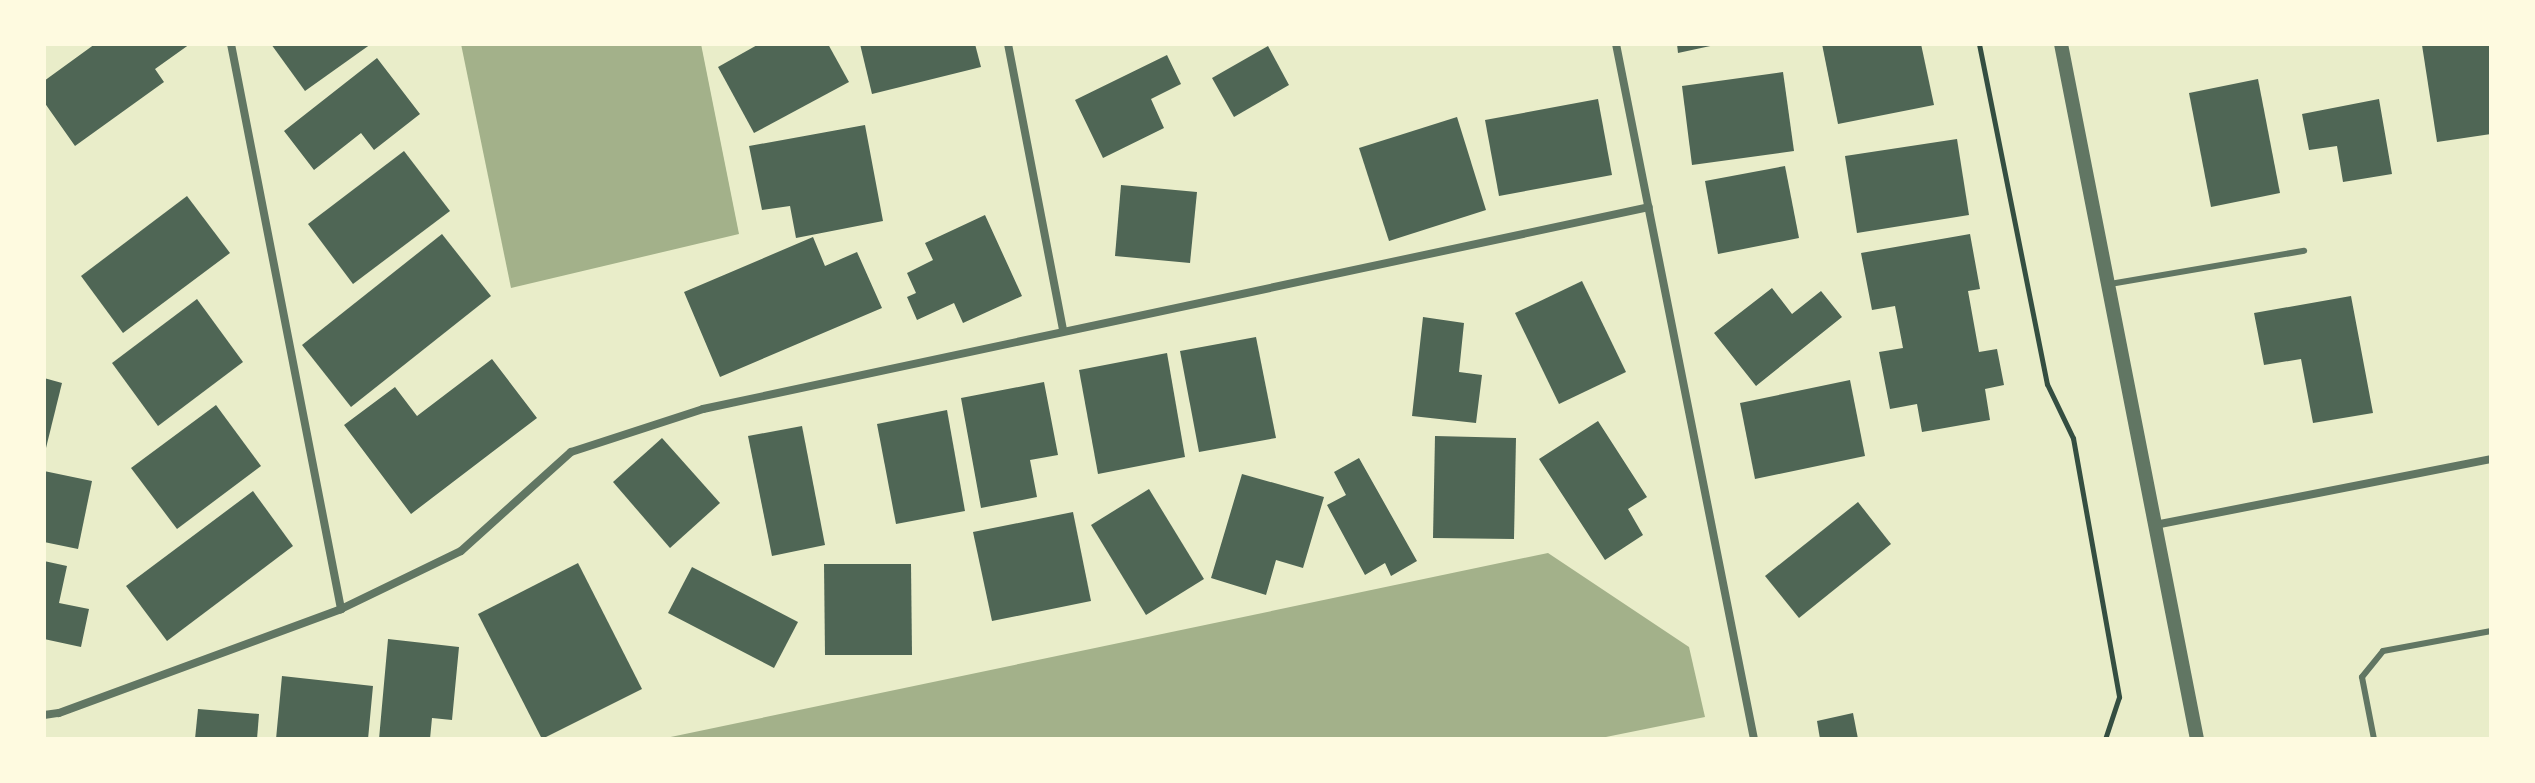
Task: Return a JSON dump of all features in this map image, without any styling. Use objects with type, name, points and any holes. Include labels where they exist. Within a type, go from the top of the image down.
[{"type":"street","points":[[231,44],[341,609]]},
{"type":"street","points":[[1008,44],[1063,330]]},
{"type":"street","points":[[1616,44],[1754,739]]},
{"type":"street","points":[[2061,44],[2197,739]]},
{"type":"street","points":[[44,715],[59,713],[341,609],[461,551],[571,452],[703,409],[1649,207]]},
{"type":"street","points":[[2155,525],[2491,459]]},
{"type":"lane","points":[[2108,284],[2304,251]]},
{"type":"lane","points":[[2374,739],[2362,677],[2383,651],[2491,631]]},
{"type":"path","points":[[1979,44],[2047,384],[2073,438],[2119,697],[2105,739]]},
{"type":"shaded area","points":[[461,44],[701,44],[739,234],[511,288]]},
{"type":"shaded area","points":[[1548,553],[1689,647],[1705,717],[1596,739],[661,739]]},
{"type":"building","points":[[95,44],[190,44],[155,69],[164,82],[75,146],[44,102],[44,81]]},
{"type":"building","points":[[271,44],[371,44],[305,91]]},
{"type":"building","points":[[759,44],[828,44],[849,82],[754,133],[718,67]]},
{"type":"building","points":[[860,44],[975,44],[981,67],[872,94]]},
{"type":"building","points":[[1677,44],[1714,44],[1715,45],[1678,53]]},
{"type":"building","points":[[1822,44],[1921,44],[1934,105],[1838,124]]},
{"type":"building","points":[[2491,44],[2491,134],[2437,142],[2422,45]]},
{"type":"building","points":[[1268,46],[1289,85],[1234,117],[1212,78]]},
{"type":"building","points":[[1167,55],[1181,84],[1151,99],[1164,128],[1103,158],[1075,100]]},
{"type":"building","points":[[377,58],[420,114],[374,150],[361,133],[314,170],[284,131]]},
{"type":"building","points":[[1783,72],[1794,151],[1692,165],[1682,86]]},
{"type":"building","points":[[2258,79],[2280,193],[2211,207],[2189,93]]},
{"type":"building","points":[[1598,99],[1612,175],[1499,196],[1485,120]]},
{"type":"building","points":[[2379,99],[2392,174],[2343,182],[2337,146],[2309,150],[2302,114]]},
{"type":"building","points":[[1457,117],[1486,210],[1389,241],[1359,148]]},
{"type":"building","points":[[865,125],[883,221],[796,238],[790,206],[762,210],[749,146]]},
{"type":"building","points":[[1957,139],[1969,215],[1857,233],[1845,156]]},
{"type":"building","points":[[404,151],[450,211],[353,284],[308,224]]},
{"type":"building","points":[[1785,166],[1799,238],[1718,254],[1705,181]]},
{"type":"building","points":[[1121,185],[1197,192],[1190,263],[1115,256]]},
{"type":"building","points":[[187,196],[230,253],[123,333],[81,276]]},
{"type":"building","points":[[985,215],[1022,296],[963,323],[954,303],[917,320],[907,297],[916,293],[907,273],[933,260],[925,243]]},
{"type":"building","points":[[442,234],[491,296],[351,407],[302,345]]},
{"type":"building","points":[[1970,234],[1980,289],[1968,291],[1979,352],[1997,349],[2004,385],[1985,389],[1990,420],[1922,432],[1917,404],[1890,409],[1879,352],[1903,348],[1895,306],[1872,310],[1861,253]]},
{"type":"building","points":[[813,237],[825,266],[857,252],[882,308],[720,377],[684,292]]},
{"type":"building","points":[[1582,281],[1626,372],[1559,404],[1515,313]]},
{"type":"building","points":[[1772,288],[1792,314],[1821,291],[1842,317],[1756,386],[1714,333]]},
{"type":"building","points":[[2351,296],[2373,413],[2313,423],[2301,359],[2264,365],[2254,313]]},
{"type":"building","points":[[197,299],[243,362],[158,426],[112,363]]},
{"type":"building","points":[[1423,317],[1464,323],[1459,372],[1482,375],[1476,423],[1412,416]]},
{"type":"building","points":[[1256,337],[1276,438],[1199,452],[1180,351]]},
{"type":"building","points":[[1167,353],[1185,457],[1098,474],[1079,370]]},
{"type":"building","points":[[492,359],[537,418],[411,514],[344,425],[395,387],[417,416]]},
{"type":"building","points":[[44,378],[62,383],[45,452],[44,451]]},
{"type":"building","points":[[1850,380],[1865,456],[1755,479],[1740,403]]},
{"type":"building","points":[[1044,382],[1058,455],[1030,460],[1037,497],[981,508],[961,398]]},
{"type":"building","points":[[216,405],[261,466],[177,529],[131,468]]},
{"type":"building","points":[[947,410],[965,511],[896,524],[877,424]]},
{"type":"building","points":[[1598,421],[1647,497],[1628,509],[1643,535],[1605,560],[1539,459]]},
{"type":"building","points":[[802,426],[825,545],[772,556],[748,436]]},
{"type":"building","points":[[1435,436],[1516,438],[1514,539],[1433,538]]},
{"type":"building","points":[[662,438],[720,503],[670,548],[613,482]]},
{"type":"building","points":[[1359,458],[1417,561],[1391,576],[1385,563],[1365,575],[1327,505],[1346,495],[1334,472]]},
{"type":"building","points":[[44,471],[92,481],[78,549],[44,542]]},
{"type":"building","points":[[1242,474],[1324,497],[1303,568],[1276,560],[1266,595],[1211,578]]},
{"type":"building","points":[[1149,489],[1204,579],[1146,615],[1091,525]]},
{"type":"building","points":[[253,491],[293,546],[167,641],[126,586]]},
{"type":"building","points":[[1858,502],[1891,544],[1799,618],[1765,576]]},
{"type":"building","points":[[1073,512],[1091,601],[992,621],[973,532]]},
{"type":"building","points":[[44,561],[67,566],[59,603],[89,609],[81,647],[44,639]]},
{"type":"building","points":[[578,563],[642,689],[542,739],[478,614]]},
{"type":"building","points":[[824,564],[911,564],[912,655],[825,655]]},
{"type":"building","points":[[692,567],[798,622],[774,668],[668,613]]},
{"type":"building","points":[[388,639],[459,647],[452,720],[432,718],[430,739],[379,739]]},
{"type":"building","points":[[282,676],[373,686],[368,739],[276,739]]},
{"type":"building","points":[[198,709],[259,714],[257,739],[195,739]]},
{"type":"building","points":[[1853,713],[1858,739],[1820,739],[1817,721]]}]
